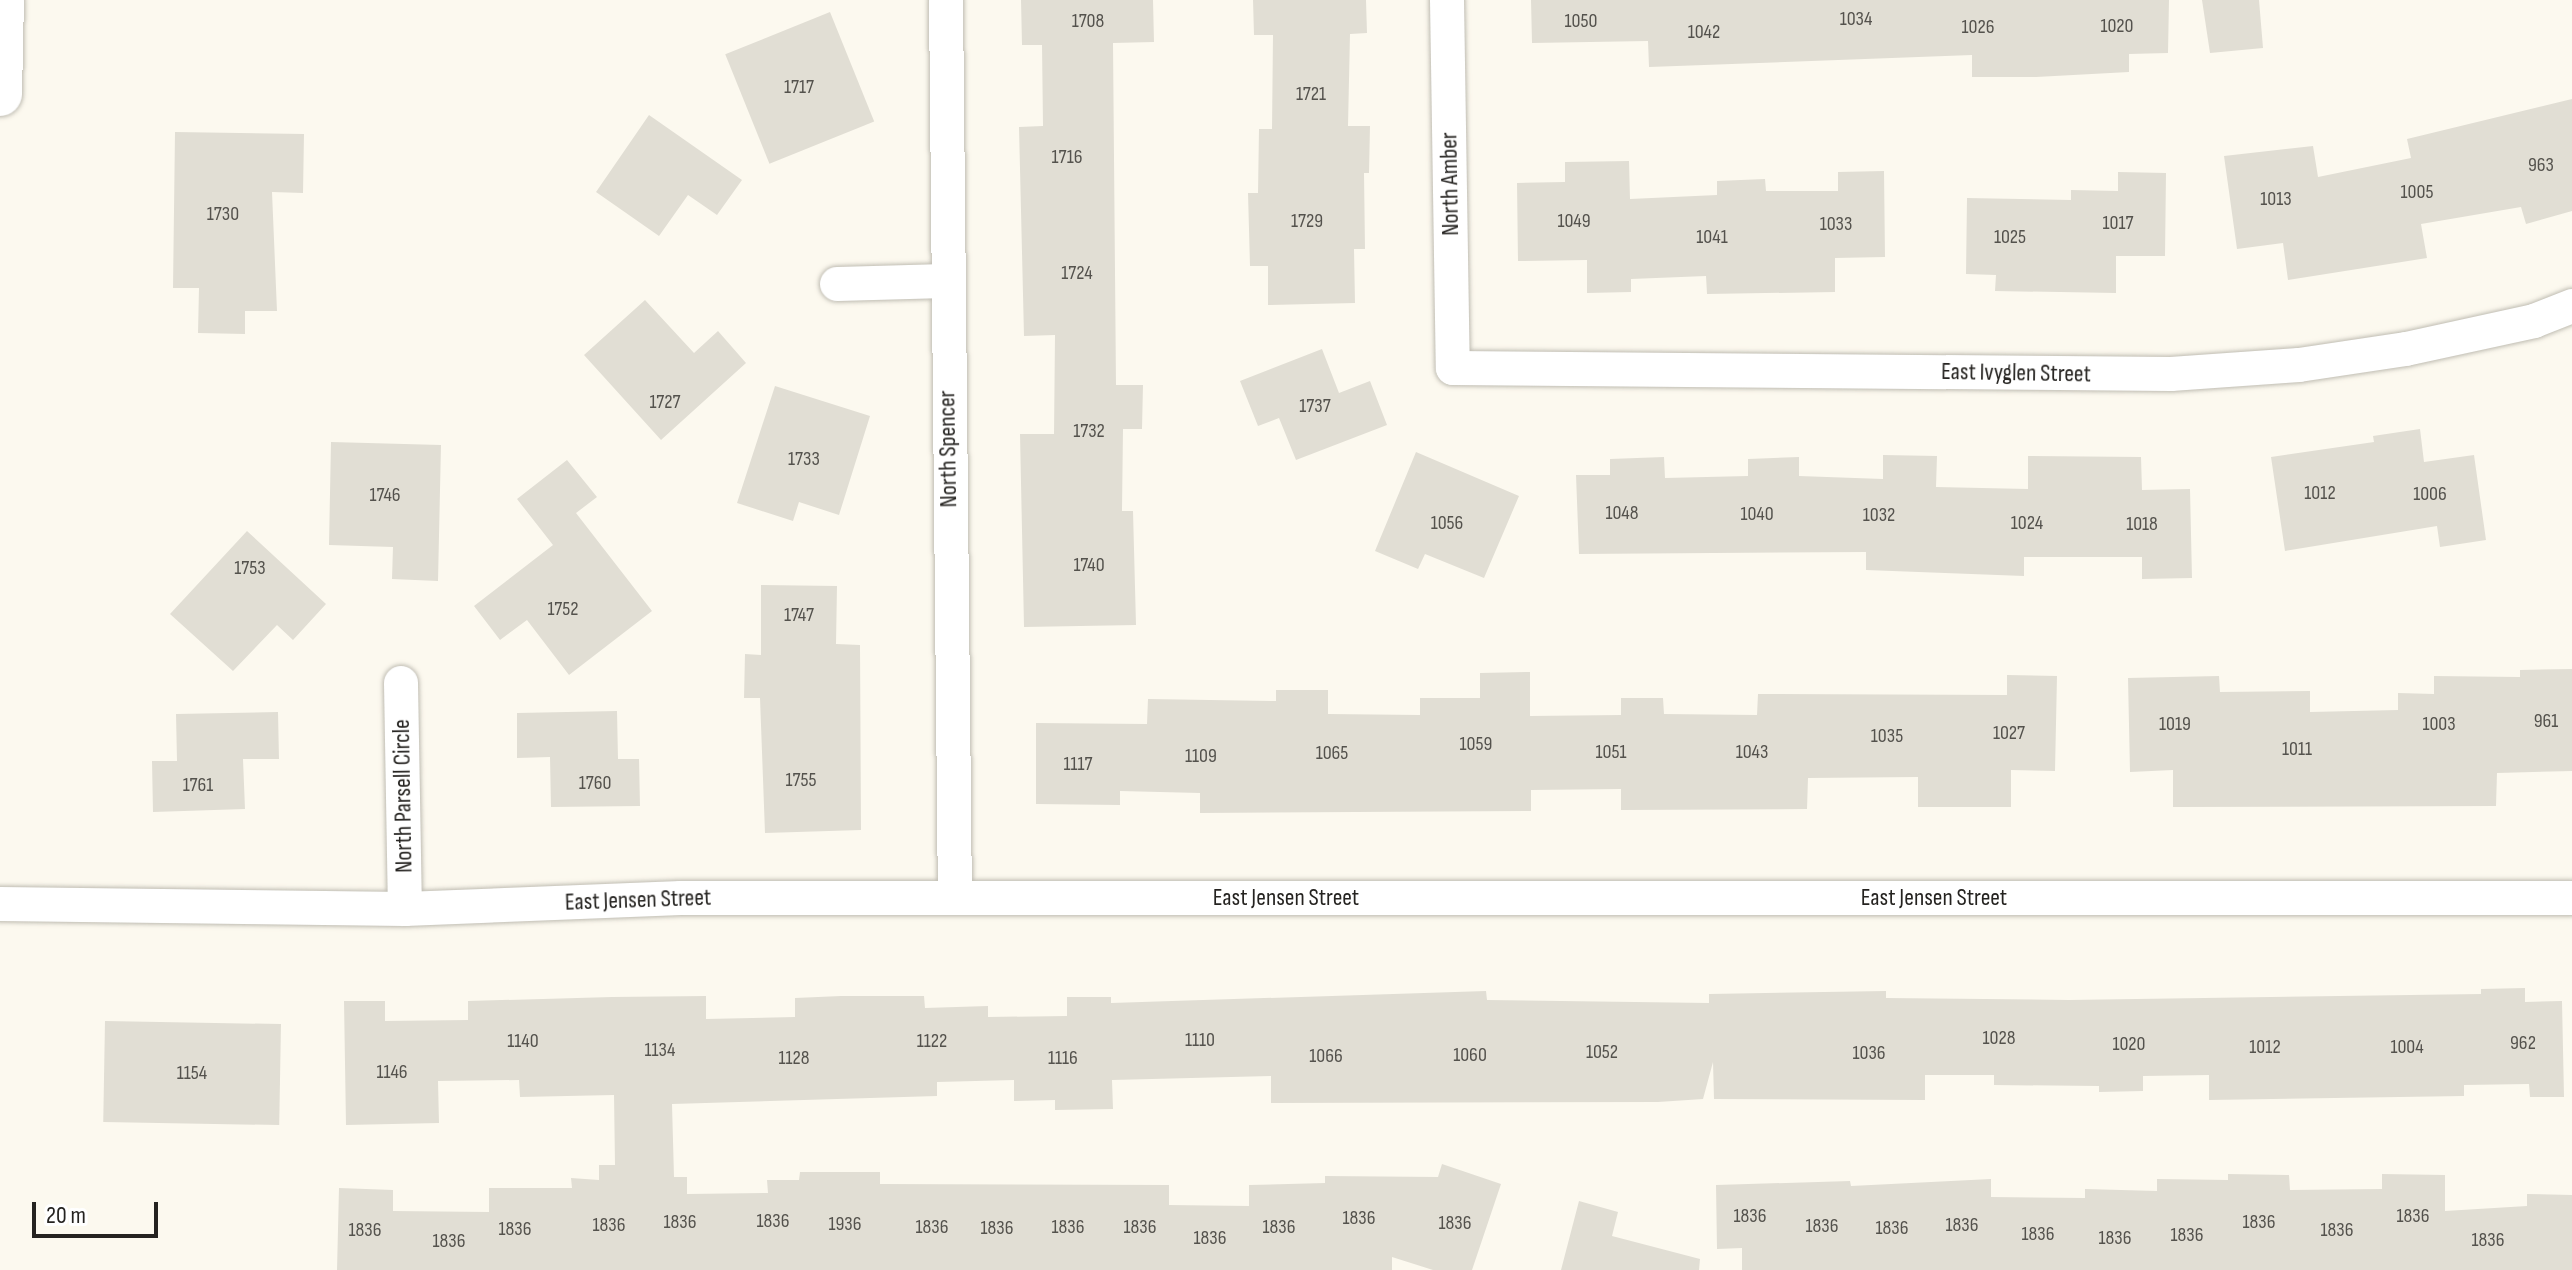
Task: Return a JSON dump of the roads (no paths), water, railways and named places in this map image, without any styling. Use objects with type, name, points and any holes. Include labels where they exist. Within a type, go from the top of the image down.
[{"type":"main road","points":[[0,94],[2,0]]},
{"type":"street","name":"North Spencer","points":[[946,0],[946,281],[955,898]]},
{"type":"street","name":"North Amber","points":[[1447,0],[1453,368]]},
{"type":"street","points":[[837,284],[946,281]]},
{"type":"street","name":"East Ivyglen Street","points":[[1453,368],[2171,374],[2299,365],[2406,349],[2534,321],[2572,306]]},
{"type":"street","name":"North Parsell Circle","points":[[401,683],[405,909]]},
{"type":"street","name":"East Jensen Street","points":[[0,904],[405,909],[681,898],[2572,898]]}]
